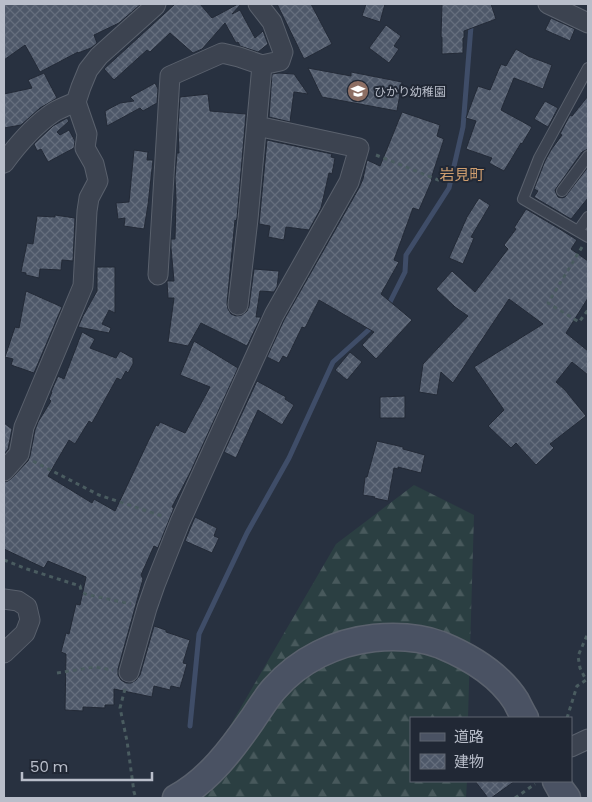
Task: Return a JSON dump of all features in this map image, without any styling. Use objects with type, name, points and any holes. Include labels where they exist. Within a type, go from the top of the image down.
[{"type":"street","points":[[4,471],[19,454],[24,427],[83,286],[87,211],[89,198],[98,181],[94,164],[85,148],[87,134],[76,102],[88,70],[99,56],[156,4]]},
{"type":"street","points":[[158,275],[170,76],[222,53],[262,65],[280,61],[283,52],[272,22],[258,4]]},
{"type":"street","points":[[548,4],[588,23]]},
{"type":"street","points":[[238,305],[262,65]]},
{"type":"street","points":[[4,164],[18,144],[39,123],[56,111],[76,102]]},
{"type":"street","points":[[129,672],[147,608],[180,522],[274,315],[349,182],[359,148],[257,126]]},
{"type":"street","points":[[4,599],[18,601],[27,607],[30,620],[25,633],[4,653]]},
{"type":"street","points":[[176,798],[193,786],[221,761],[245,731],[273,690],[285,677],[296,668],[340,644],[396,636],[430,641],[462,654],[498,679],[516,700],[524,717]]},
{"type":"street","points":[[572,746],[588,738]]},
{"type":"street","points":[[557,782],[567,798]]},
{"type":"lane","points":[[588,68],[538,158],[523,199],[588,237]]},
{"type":"lane","points":[[562,191],[588,156]]},
{"type":"lane","points":[[578,231],[588,217]]},
{"type":"path","points":[[359,148],[441,181]]},
{"type":"path","points":[[588,237],[548,302],[579,322],[588,310]]},
{"type":"path","points":[[19,454],[99,495],[180,522]]},
{"type":"path","points":[[4,560],[80,586],[85,594],[147,608]]},
{"type":"path","points":[[568,717],[577,686],[586,680],[580,668],[578,656],[588,633]]},
{"type":"path","points":[[57,673],[95,667],[129,672],[120,708],[136,798]]},
{"type":"path","points":[[515,798],[539,782]]},
{"type":"green space","points":[[414,485],[474,515],[468,717],[410,717],[410,782],[467,782],[466,798],[188,798],[336,544]]},
{"type":"building","points":[[4,4],[141,4],[119,23],[94,35],[97,43],[91,48],[78,52],[40,72],[25,45],[4,60]]},
{"type":"building","points":[[175,4],[200,4],[212,18],[241,4],[232,14],[240,10],[255,38],[263,31],[268,44],[258,52],[240,46],[238,42],[236,43],[225,23],[202,49],[193,53],[170,33],[150,52],[147,50],[114,80],[104,69]]},
{"type":"building","points":[[277,4],[311,4],[332,44],[304,59]]},
{"type":"building","points":[[366,4],[385,4],[380,22],[362,16]]},
{"type":"building","points":[[442,4],[491,4],[496,19],[464,31],[463,53],[442,54]]},
{"type":"building","points":[[551,18],[575,29],[570,41],[545,30]]},
{"type":"building","points":[[386,25],[401,36],[394,46],[399,49],[389,63],[369,48]]},
{"type":"building","points":[[516,49],[528,56],[552,65],[543,89],[514,78],[501,110],[532,127],[504,171],[489,163],[492,158],[466,149],[476,121],[466,118],[478,86],[490,90],[501,64],[506,66]]},
{"type":"building","points":[[308,68],[351,76],[351,72],[402,82],[397,111],[322,97]]},
{"type":"building","points":[[44,73],[57,98],[40,108],[21,125],[4,128],[4,94],[32,88],[28,80]]},
{"type":"building","points":[[272,74],[294,74],[308,94],[294,92],[290,122],[269,117]]},
{"type":"building","points":[[155,83],[158,89],[157,103],[143,111],[140,108],[107,126],[105,111],[120,103],[134,101],[130,97]]},
{"type":"building","points":[[208,94],[210,111],[246,114],[227,304],[231,314],[236,316],[242,315],[247,311],[254,269],[279,271],[277,287],[274,292],[260,291],[256,317],[261,317],[247,346],[201,323],[188,346],[168,342],[174,298],[168,298],[167,281],[174,281],[171,239],[175,239],[175,178],[177,153],[179,153],[180,97]]},
{"type":"building","points":[[588,96],[588,149],[582,152],[555,190],[558,197],[565,197],[588,167],[588,198],[571,219],[534,197],[538,191],[534,189],[545,161],[562,135],[560,134],[570,115],[572,116]]},
{"type":"building","points":[[545,101],[558,108],[548,127],[534,119]]},
{"type":"building","points":[[402,112],[440,125],[437,136],[444,139],[432,180],[419,210],[413,208],[394,260],[399,262],[381,294],[412,320],[376,359],[362,345],[374,332],[319,300],[305,328],[302,327],[287,358],[283,356],[279,363],[267,357],[284,320],[359,188],[367,160],[380,166]]},
{"type":"building","points":[[67,118],[69,121],[57,132],[60,135],[69,130],[75,141],[74,148],[48,162],[41,149],[37,151],[34,144],[53,126]]},
{"type":"building","points":[[267,140],[332,154],[331,157],[335,158],[332,174],[329,173],[321,208],[309,230],[286,227],[284,240],[268,237],[270,226],[259,224]]},
{"type":"building","points":[[134,150],[148,152],[147,160],[153,160],[144,229],[124,226],[125,218],[118,219],[116,203],[129,202]]},
{"type":"building","points":[[479,198],[490,205],[471,237],[474,238],[463,264],[449,258],[467,217]]},
{"type":"building","points":[[526,209],[577,240],[571,249],[588,261],[588,298],[566,333],[588,351],[588,375],[572,362],[556,382],[586,416],[550,444],[554,448],[536,465],[516,443],[511,448],[488,426],[504,410],[474,367],[543,324],[509,299],[453,383],[441,372],[437,395],[419,392],[423,364],[468,316],[455,307],[436,289],[452,271],[475,292],[508,249],[504,245],[516,229],[514,228]]},
{"type":"building","points":[[55,215],[75,218],[73,261],[62,260],[61,270],[40,269],[39,278],[26,275],[26,273],[21,272],[27,243],[33,244],[37,216],[55,217]]},
{"type":"building","points":[[97,267],[115,267],[115,313],[109,310],[102,324],[111,328],[109,333],[78,327],[97,291]]},
{"type":"building","points":[[26,291],[62,307],[34,373],[11,365],[13,359],[5,357],[15,327],[19,328]]},
{"type":"building","points":[[82,332],[95,339],[90,348],[116,358],[120,351],[133,358],[133,364],[121,380],[117,378],[92,423],[89,421],[75,444],[69,440],[48,476],[92,503],[94,499],[115,511],[156,425],[158,426],[160,422],[185,433],[210,387],[180,375],[194,341],[238,368],[189,475],[172,507],[174,508],[158,548],[154,546],[141,575],[143,579],[118,669],[118,675],[121,680],[131,683],[136,680],[140,675],[154,626],[190,640],[183,663],[187,664],[180,688],[171,686],[170,690],[154,686],[152,697],[114,689],[114,705],[105,705],[105,708],[83,707],[83,711],[65,710],[66,654],[61,652],[66,633],[69,634],[76,604],[80,605],[86,577],[48,561],[44,568],[4,549],[4,482],[12,478],[28,461],[38,422],[51,401],[49,399],[58,376],[64,379]]},
{"type":"building","points":[[350,352],[362,362],[347,380],[335,370]]},
{"type":"building","points":[[257,381],[286,397],[285,399],[294,405],[282,425],[258,410],[236,458],[224,452]]},
{"type":"building","points":[[405,396],[405,418],[380,418],[380,397]]},
{"type":"building","points":[[4,423],[12,429],[8,449],[4,454]]},
{"type":"building","points":[[377,441],[403,447],[403,449],[425,455],[421,473],[398,467],[398,469],[394,468],[388,501],[363,495],[365,477],[367,477]]},
{"type":"building","points":[[195,517],[217,528],[214,536],[219,538],[212,553],[185,541]]},
{"type":"building","points":[[476,782],[514,782],[491,798],[488,798]]},
{"type":"waterway","points":[[387,308],[405,272],[406,255],[449,188],[463,127],[470,23]]},
{"type":"waterway","points":[[190,726],[199,634],[247,533],[289,458],[333,362],[373,326]]},
{"type":"place","name":"ひかり幼稚園","points":[[358,91]]},
{"type":"district","name":"岩見町","points":[[462,174]]}]
